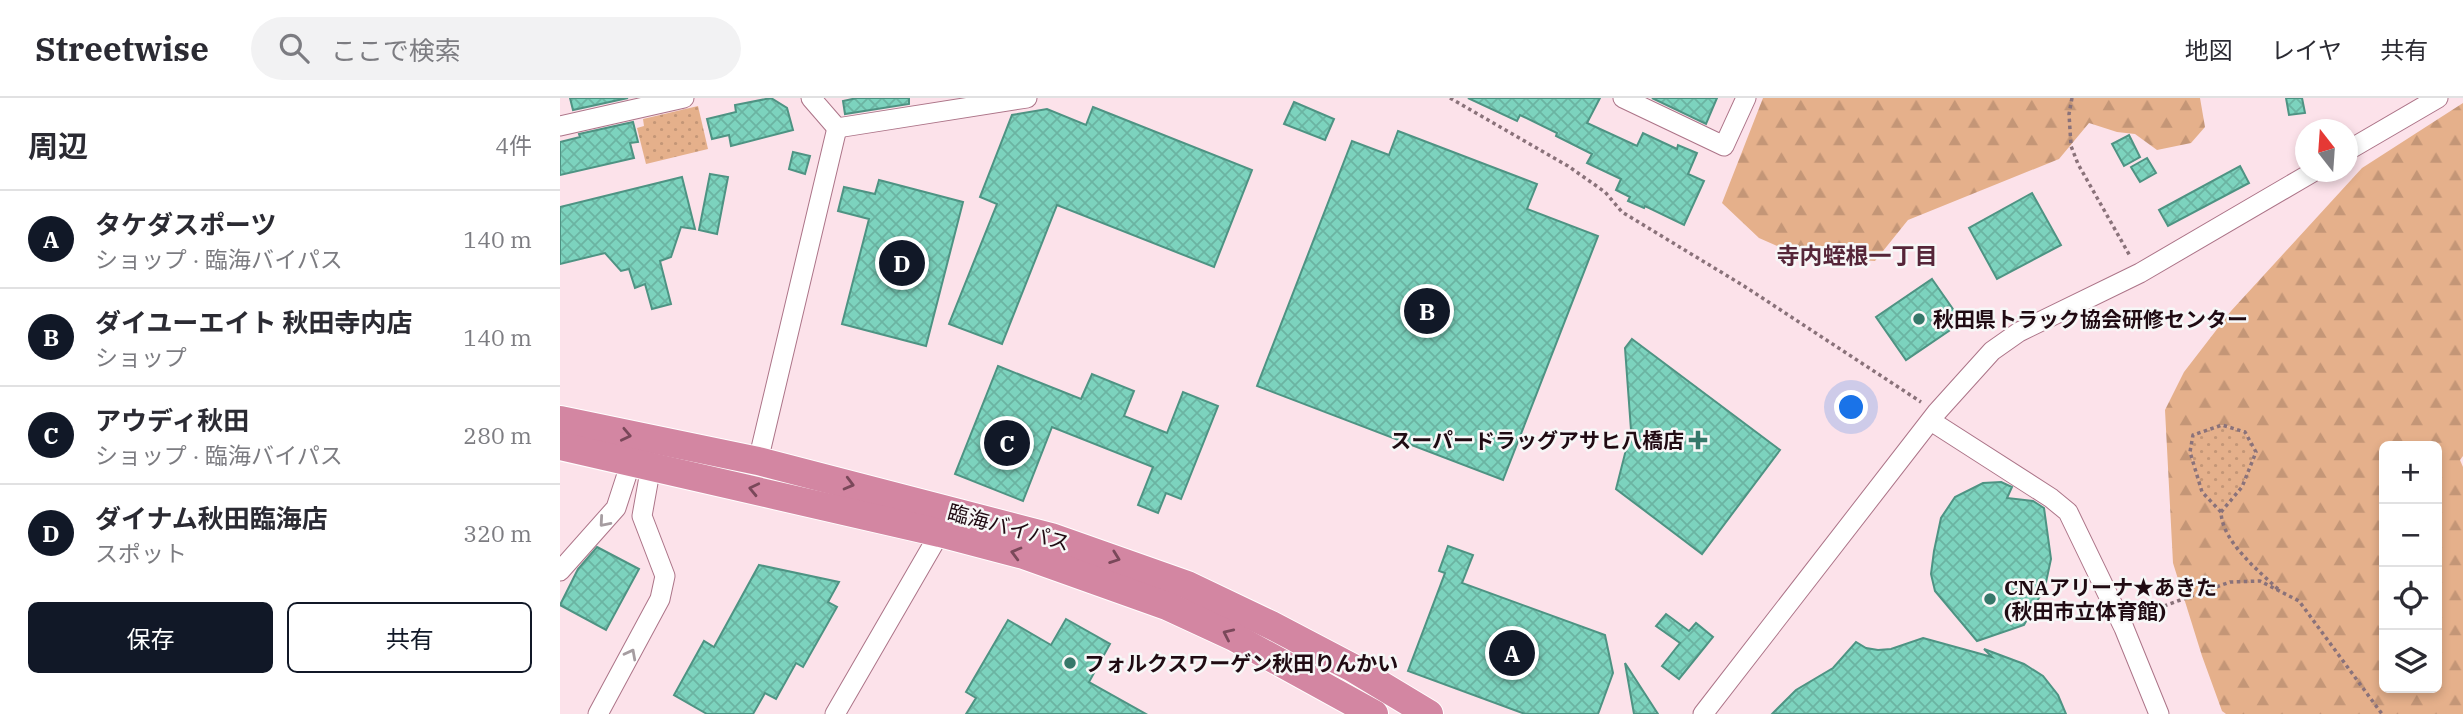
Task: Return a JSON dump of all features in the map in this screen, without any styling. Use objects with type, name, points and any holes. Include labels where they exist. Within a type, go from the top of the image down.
[{"type":"highway","name":"臨海バイパス","points":[[560,420],[758,461],[946,522],[1024,555],[1167,606],[1256,648],[1374,714]]},
{"type":"highway","name":"臨海バイパス","points":[[560,446],[641,464],[1073,544],[1187,585],[1271,625],[1351,667],[1429,714]]},
{"type":"street","points":[[560,126],[684,98]]},
{"type":"street","points":[[811,98],[837,128]]},
{"type":"street","points":[[837,128],[1027,98]]},
{"type":"street","points":[[1623,98],[1724,146],[1746,98]]},
{"type":"street","points":[[2358,145],[2438,98]]},
{"type":"street","points":[[758,461],[837,128]]},
{"type":"street","points":[[1703,714],[1934,417],[1992,351],[2019,332],[2140,273],[2296,182]]},
{"type":"street","points":[[1934,417],[2068,512],[2124,628],[2159,714]]},
{"type":"street","points":[[560,571],[616,508],[641,464]]},
{"type":"street","points":[[598,714],[660,598],[665,576],[642,516],[641,464]]},
{"type":"street","points":[[835,714],[946,522]]},
{"type":"path","points":[[1450,98],[1568,166],[1605,192],[1622,212],[1744,286],[1934,417]]},
{"type":"path","points":[[2072,98],[2069,114],[2071,146],[2140,273]]},
{"type":"path","points":[[2221,512],[2202,492],[2190,452],[2193,435],[2222,425],[2245,432],[2256,452],[2242,487],[2221,512],[2221,526],[2248,562],[2280,591]]},
{"type":"path","points":[[2164,606],[2230,582],[2260,581],[2299,601],[2382,714]]},
{"type":"green space","points":[[1763,98],[2200,98],[2205,127],[2191,143],[2157,150],[2135,134],[2117,132],[2089,123],[2059,159],[1908,220],[1875,261],[1800,256],[1759,238],[1722,203]]},
{"type":"green space","points":[[2463,103],[2463,456],[2460,460],[2463,467],[2463,714],[2226,714],[2222,711],[2202,656],[2173,563],[2165,410],[2184,372],[2231,311],[2349,182],[2358,182],[2358,172]],"holes":[[[2222,425],[2245,432],[2256,452],[2242,487],[2221,512],[2202,492],[2190,452],[2194,435]]]},
{"type":"green space","points":[[698,106],[708,149],[646,164],[637,128],[644,126],[643,119]]},
{"type":"green space","points":[[2222,425],[2245,432],[2256,452],[2242,487],[2221,512],[2202,492],[2190,452],[2193,435]]},
{"type":"building","points":[[570,98],[628,98],[573,110]]},
{"type":"building","points":[[771,98],[787,108],[793,130],[731,146],[729,135],[712,139],[707,119],[736,112],[735,105]]},
{"type":"building","points":[[857,98],[909,98],[909,104],[845,114],[843,101]]},
{"type":"building","points":[[1468,98],[1600,98],[1587,123],[1637,146],[1643,133],[1677,149],[1678,145],[1697,153],[1688,174],[1704,181],[1684,225],[1645,206],[1644,208],[1628,201],[1630,197],[1616,190],[1621,179],[1587,163],[1592,154],[1556,136],[1557,133],[1520,115],[1517,121]]},
{"type":"building","points":[[1652,98],[1717,98],[1706,124]]},
{"type":"building","points":[[2286,98],[2302,98],[2305,113],[2289,115]]},
{"type":"building","points":[[1294,102],[1334,119],[1325,140],[1284,124]]},
{"type":"building","points":[[1093,107],[1252,170],[1214,267],[1057,205],[1002,344],[949,324],[997,204],[980,197],[1012,115],[1047,109],[1086,125]]},
{"type":"building","points":[[633,122],[638,142],[630,143],[634,158],[560,175],[560,142],[580,137],[579,134]]},
{"type":"building","points":[[1398,131],[1537,184],[1527,209],[1598,236],[1503,480],[1257,386],[1352,141],[1389,155]]},
{"type":"building","points":[[2129,135],[2140,157],[2124,166],[2112,144]]},
{"type":"building","points":[[793,152],[810,156],[805,174],[789,169]]},
{"type":"building","points":[[2147,158],[2156,173],[2140,182],[2131,167]]},
{"type":"building","points":[[2240,166],[2249,183],[2168,226],[2159,210]]},
{"type":"building","points":[[710,174],[728,177],[717,234],[699,230]]},
{"type":"building","points":[[682,177],[695,229],[681,227],[671,257],[660,261],[671,304],[652,309],[645,284],[635,288],[629,269],[621,271],[605,253],[560,264],[560,207]]},
{"type":"building","points":[[879,180],[963,202],[926,346],[842,324],[869,219],[838,211],[844,187],[875,194]]},
{"type":"building","points":[[2032,193],[2061,245],[1997,279],[1969,228]]},
{"type":"building","name":"秋田県トラック協会研修センター","points":[[1932,279],[1962,322],[1906,360],[1876,317]]},
{"type":"building","name":"スーパードラッグアサヒ八橋店","points":[[1632,339],[1780,450],[1702,554],[1616,489],[1631,430],[1625,348]]},
{"type":"building","points":[[998,366],[1081,399],[1092,374],[1134,391],[1124,416],[1167,433],[1183,392],[1218,406],[1181,499],[1166,493],[1158,513],[1138,505],[1153,467],[1052,427],[1023,501],[955,474]]},
{"type":"building","points":[[2001,482],[2012,487],[2007,498],[2033,501],[2044,508],[2051,559],[2045,587],[2024,625],[1977,641],[1935,591],[1931,574],[1934,551],[1941,518],[1955,497],[1983,483]]},
{"type":"building","points":[[1448,546],[1473,555],[1462,583],[1605,635],[1613,673],[1598,714],[1525,714],[1408,671],[1445,573],[1439,571]]},
{"type":"building","points":[[597,547],[639,569],[606,630],[560,605],[578,569]]},
{"type":"building","points":[[759,565],[839,582],[828,602],[837,607],[803,667],[796,663],[776,699],[765,693],[753,714],[707,714],[674,695],[704,641],[714,647]]},
{"type":"building","points":[[1666,614],[1689,631],[1696,623],[1713,637],[1679,679],[1662,666],[1680,643],[1656,626]]},
{"type":"building","points":[[1066,619],[1110,644],[1089,682],[1146,714],[966,714],[976,698],[966,692],[1008,620],[1051,645]]},
{"type":"building","points":[[1923,638],[1992,657],[1984,649],[2024,664],[2043,676],[2058,695],[2066,714],[1772,714],[1796,690],[1833,668],[1856,642],[1866,648],[1878,650],[1891,649]]},
{"type":"building","points":[[1625,663],[1658,714],[1634,714]]},
{"type":"place","name":"ダイナム秋田臨海店","points":[[902,263]]},
{"type":"place","name":"ダイユーエイト 秋田寺内店","points":[[1427,311]]},
{"type":"place","name":"秋田県トラック協会研修センター","points":[[1919,319]]},
{"type":"place","name":"スーパードラッグアサヒ八橋店","points":[[1698,440]]},
{"type":"place","name":"アウディ秋田","points":[[1007,443]]},
{"type":"place","name":"CNAアリーナ★あきた (秋田市立体育館)","points":[[1990,599]]},
{"type":"place","name":"タケダスポーツ","points":[[1512,653]]},
{"type":"place","name":"フォルクスワーゲン秋田りんかい","points":[[1070,663]]},
{"type":"district","name":"寺内蛭根一丁目","points":[[1857,255]]}]
